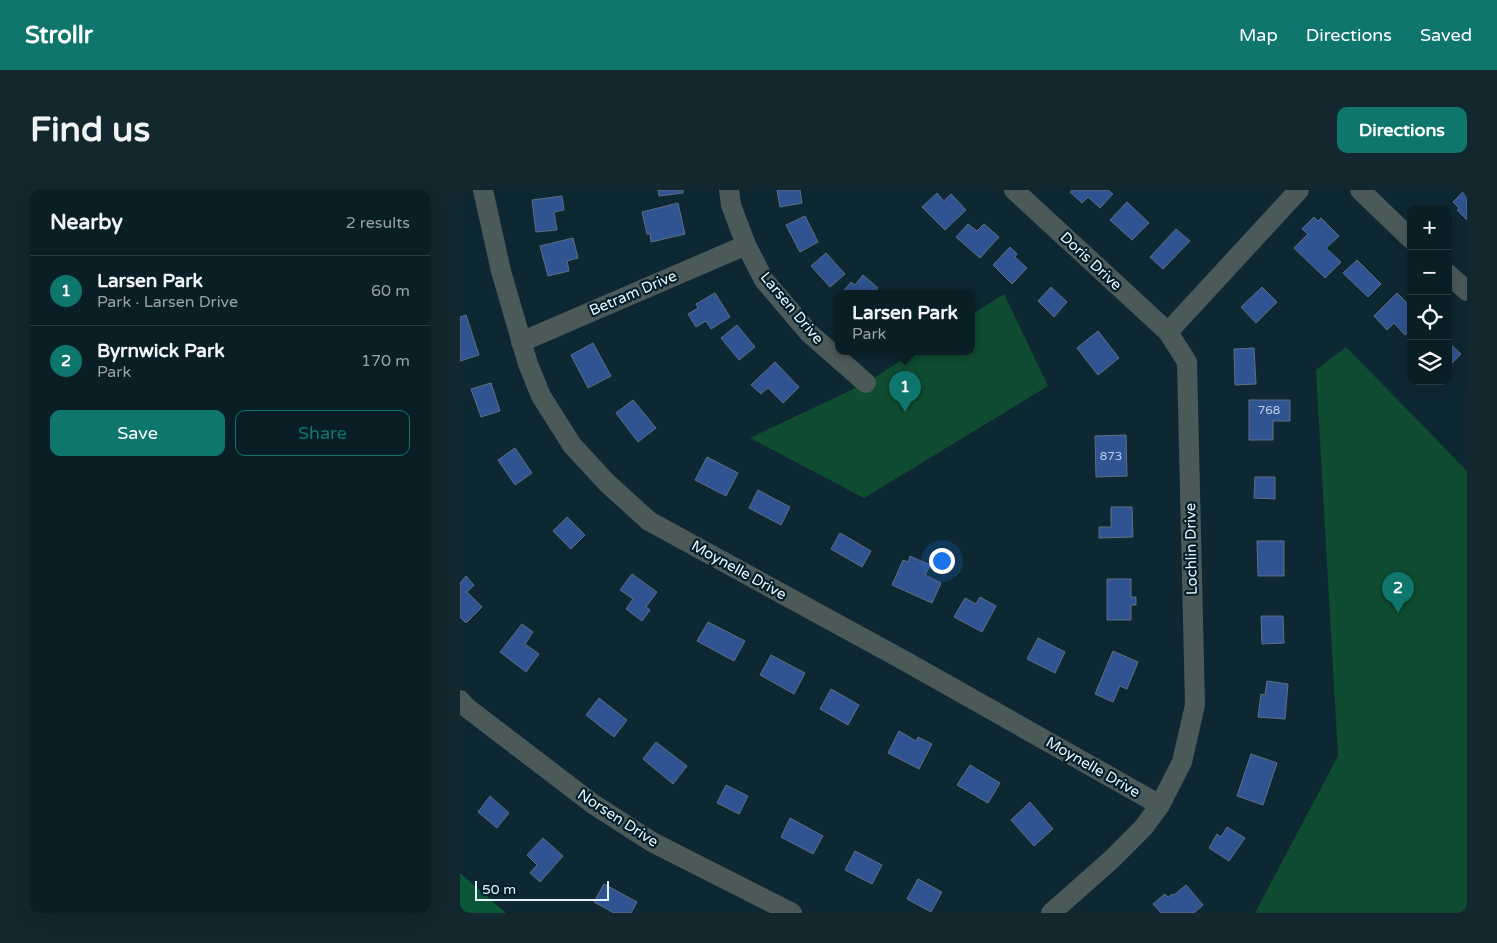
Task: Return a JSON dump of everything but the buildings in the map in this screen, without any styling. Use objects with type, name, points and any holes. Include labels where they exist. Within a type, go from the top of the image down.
[{"type":"street","name":"Moynelle Drive","points":[[483,190],[501,271],[528,364],[541,396],[572,445],[607,483],[649,521],[905,661],[1160,805]]},
{"type":"street","name":"Larsen Drive","points":[[729,190],[731,205],[746,244],[764,280],[809,333],[866,383]]},
{"type":"street","name":"Doris Drive","points":[[1014,190],[1168,332]]},
{"type":"street","points":[[1168,332],[1299,190]]},
{"type":"street","points":[[1360,190],[1407,235]]},
{"type":"street","name":"Betram Drive","points":[[521,342],[746,244]]},
{"type":"street","points":[[1452,278],[1467,291]]},
{"type":"street","name":"Lochlin Drive","points":[[1051,913],[1111,860],[1143,828],[1160,805],[1182,762],[1195,705],[1187,362],[1168,332]]},
{"type":"street","name":"Norsen Drive","points":[[460,700],[466,707],[592,804],[652,842],[792,913]]},
{"type":"green space","points":[[1004,294],[1048,386],[864,498],[750,438],[866,383],[910,355],[975,355],[975,312]]},
{"type":"green space","points":[[1346,347],[1467,471],[1467,913],[1255,913],[1338,756],[1316,370]]},
{"type":"green space","points":[[460,873],[506,913],[460,913]]},
{"type":"place","name":"Larsen Park","points":[[905,412]]},
{"type":"place","name":"Byrnwick Park","points":[[1398,613]]}]
